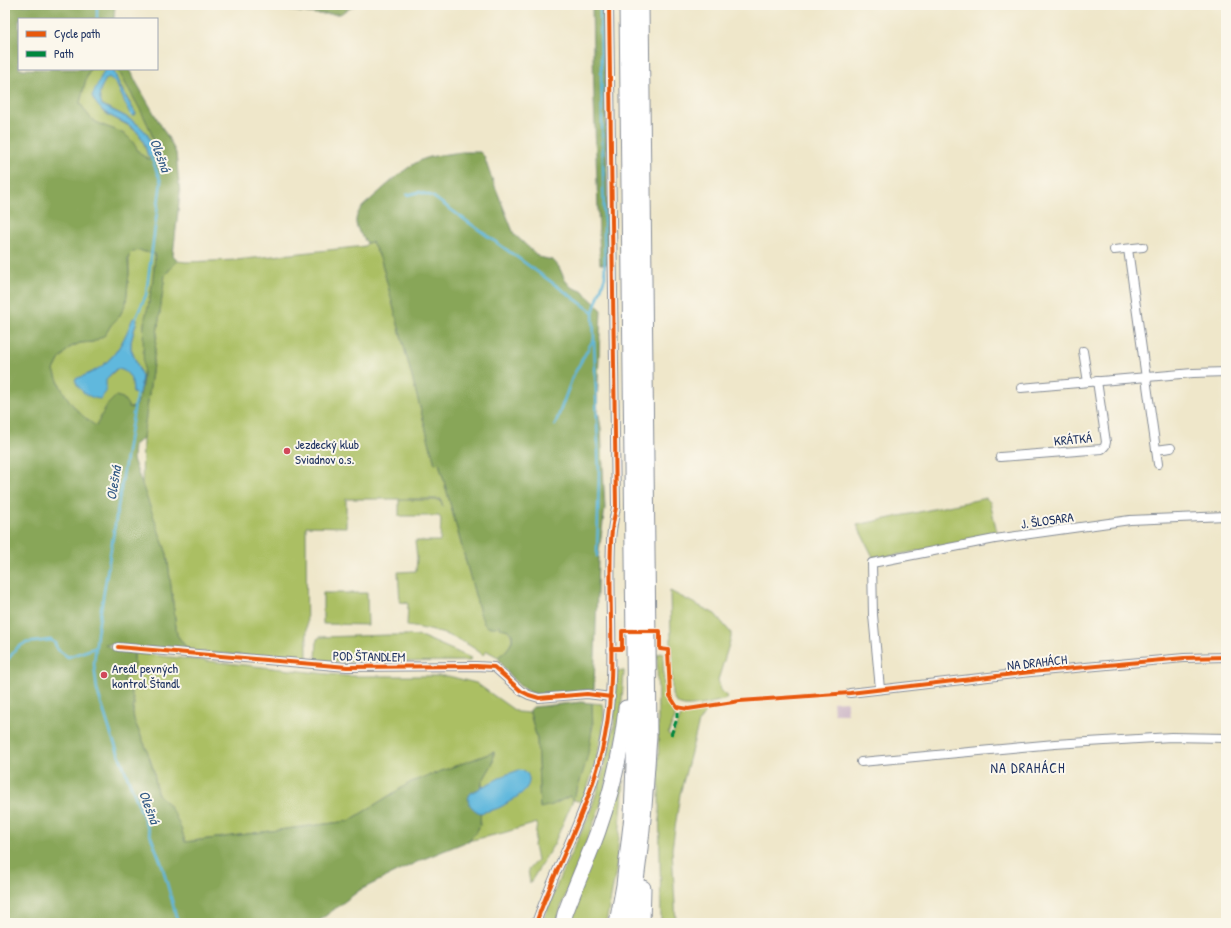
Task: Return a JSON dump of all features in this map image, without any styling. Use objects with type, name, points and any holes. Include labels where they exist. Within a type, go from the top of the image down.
[{"type":"highway","points":[[617,923],[624,885],[632,816],[635,738],[627,5]]},
{"type":"highway","points":[[641,5],[649,735],[644,817],[642,923]]},
{"type":"highway","points":[[563,923],[576,884],[598,832],[608,802],[617,764],[624,728],[633,613]]},
{"type":"highway","points":[[629,923],[636,888],[644,817]]},
{"type":"street","points":[[536,923],[546,895],[574,833],[594,781],[605,735],[610,697],[611,542],[616,507],[609,5]]},
{"type":"street","points":[[1114,250],[1143,247]]},
{"type":"street","points":[[1128,249],[1158,464]]},
{"type":"street","points":[[1083,351],[1088,382]]},
{"type":"street","points":[[1021,388],[1146,377],[1226,372]]},
{"type":"street","name":"KRÁTKÁ","points":[[1000,457],[1102,449],[1106,442],[1098,381]]},
{"type":"street","points":[[1156,450],[1171,448]]},
{"type":"street","name":"J. ŠLOSARA","points":[[880,689],[873,615],[872,563],[995,539],[1130,520],[1226,516]]},
{"type":"street","name":"POD ŠTANDLEM","points":[[118,647],[347,667],[494,667],[521,691],[529,696],[539,698],[587,694],[610,697]]},
{"type":"street","name":"NA DRAHÁCH","points":[[850,692],[1031,672],[1184,658],[1226,658]]},
{"type":"street","points":[[861,762],[1055,744],[1171,737],[1226,738]]},
{"type":"shaded area","points":[[847,701],[847,714],[834,714],[833,702]]},
{"type":"green space","points":[[5,5],[115,5],[114,18],[18,18],[18,70],[90,70],[80,103],[87,114],[100,124],[124,134],[134,143],[141,155],[149,159],[156,157],[152,135],[142,112],[118,70],[130,70],[176,153],[180,194],[173,255],[177,261],[165,275],[143,438],[134,445],[133,459],[167,554],[177,635],[189,651],[105,644],[116,651],[134,653],[134,666],[124,679],[124,683],[130,689],[134,703],[134,720],[147,750],[154,772],[157,793],[167,803],[175,815],[185,842],[349,821],[411,782],[494,752],[493,763],[482,782],[480,825],[468,841],[421,860],[360,890],[316,923],[5,923]],"holes":[[[141,251],[155,254],[154,271],[144,324],[143,376],[140,396],[136,406],[130,408],[123,398],[116,396],[107,405],[96,426],[82,415],[70,402],[61,387],[54,370],[59,360],[69,348],[80,343],[93,342],[105,335],[111,325],[119,317],[126,303],[129,273],[128,260],[129,255],[132,252]]]},
{"type":"green space","points":[[246,5],[356,5],[340,14],[316,14]]},
{"type":"green space","points":[[592,5],[605,5],[608,264],[600,264]]},
{"type":"green space","points":[[90,70],[105,70],[92,96],[103,112],[129,126],[139,134],[148,156],[154,155],[150,139],[143,129],[126,117],[102,105],[100,92],[106,79],[109,77],[116,83],[120,92],[136,114],[115,76],[113,70],[118,70],[147,123],[155,146],[156,157],[149,159],[145,157],[139,152],[128,137],[96,122],[87,114],[80,103]]},
{"type":"green space","points":[[462,152],[480,152],[484,156],[514,234],[539,257],[553,260],[571,287],[582,291],[601,309],[597,405],[601,428],[605,508],[598,559],[594,689],[561,694],[535,694],[529,692],[515,681],[507,672],[498,657],[505,652],[510,645],[512,641],[511,634],[509,630],[500,628],[499,624],[496,627],[488,627],[484,624],[439,463],[435,464],[381,260],[372,242],[367,243],[360,234],[356,225],[357,216],[363,206],[412,165],[429,157]]},
{"type":"green space","name":"Jezdecký klub Sviadnov o.s.","points":[[372,242],[381,260],[435,464],[439,463],[480,613],[503,626],[511,636],[511,642],[507,649],[498,657],[487,651],[483,655],[466,643],[448,635],[407,626],[408,603],[400,602],[398,572],[416,571],[417,558],[415,541],[440,541],[441,519],[439,516],[399,516],[399,500],[440,500],[443,507],[441,499],[346,499],[346,527],[306,526],[307,660],[189,651],[177,635],[167,554],[142,486],[143,438],[165,275],[177,261],[236,260],[365,246],[367,243]]},
{"type":"green space","points":[[141,251],[155,254],[152,286],[144,324],[144,366],[140,396],[136,406],[130,409],[107,405],[96,427],[70,402],[61,387],[54,370],[59,360],[69,348],[80,343],[93,342],[105,335],[111,325],[119,317],[126,303],[129,255],[132,252]],"holes":[[[137,320],[131,342],[131,349],[142,377],[139,394],[133,393],[128,374],[125,371],[117,369],[106,379],[80,388],[76,382],[76,379],[98,369],[113,356]]]},
{"type":"green space","points":[[986,498],[990,502],[997,532],[994,537],[874,559],[857,525]]},
{"type":"green space","points":[[670,591],[715,614],[731,633],[731,638],[718,680],[721,690],[727,697],[724,700],[695,706],[684,706],[677,703],[672,695]]},
{"type":"green space","points":[[323,593],[367,593],[368,625],[323,624]]},
{"type":"green space","points":[[389,635],[423,637],[471,658],[470,661],[316,661],[317,639],[320,637]]},
{"type":"green space","points":[[134,653],[346,676],[448,676],[476,683],[517,712],[530,713],[537,739],[540,807],[552,805],[570,796],[573,799],[580,782],[593,726],[592,703],[603,704],[604,714],[601,739],[583,802],[573,800],[554,844],[530,883],[528,870],[537,860],[534,846],[537,823],[468,841],[480,825],[482,782],[493,763],[494,752],[411,782],[349,821],[185,842],[182,831],[167,803],[157,793],[154,772],[147,750],[134,720],[134,703],[130,689],[124,683],[124,679],[134,666]]},
{"type":"green space","points":[[663,653],[664,687],[675,713],[675,718],[668,734],[672,736],[682,714],[714,706],[717,707],[706,713],[699,722],[680,794],[672,849],[676,923],[661,923],[657,654]]},
{"type":"green space","points":[[617,670],[624,671],[620,728],[601,804],[561,907],[557,923],[542,923],[560,877],[588,818],[602,776],[614,726]]},
{"type":"green space","points":[[581,702],[592,703],[592,725],[587,756],[573,800],[570,796],[552,805],[540,808],[537,739],[530,710],[533,707]]},
{"type":"green space","points":[[624,780],[616,871],[606,923],[569,923],[584,877],[612,813]]},
{"type":"water","points":[[105,70],[113,70],[121,89],[136,114],[132,116],[130,114],[116,83],[109,77],[106,79],[100,92],[102,105],[126,117],[143,129],[150,139],[154,155],[148,156],[140,135],[134,129],[108,115],[102,110],[92,96]]},
{"type":"water","points":[[133,318],[137,319],[131,342],[131,349],[142,377],[139,395],[133,393],[128,374],[125,371],[116,369],[106,379],[106,392],[100,399],[84,393],[76,383],[75,379],[87,375],[97,369],[112,356],[123,339]]},
{"type":"water","points":[[519,770],[525,771],[529,777],[529,782],[527,787],[519,796],[498,808],[480,813],[470,804],[468,799],[471,793],[505,775]]},
{"type":"waterway","name":"Olešná","points":[[97,5],[97,18]]},
{"type":"waterway","points":[[597,556],[599,474],[593,312],[605,277],[600,5]]},
{"type":"waterway","name":"Olešná","points":[[134,322],[146,295],[161,182],[150,154]]},
{"type":"waterway","points":[[407,195],[419,192],[432,196],[593,312]]},
{"type":"waterway","points":[[555,425],[573,376],[593,340]]},
{"type":"waterway","name":"Olešná","points":[[137,391],[97,634],[94,664],[97,690],[112,737],[162,865],[178,923]]},
{"type":"waterway","points":[[5,663],[17,648],[25,643],[51,640],[55,643],[57,649],[68,657],[95,648]]},
{"type":"marked path","points":[[671,735],[677,719],[677,707]]},
{"type":"cycle path","points":[[536,923],[584,808],[592,785],[605,736],[611,688],[610,567],[611,538],[616,507],[609,5]]},
{"type":"cycle path","points":[[611,649],[622,649],[622,631],[660,631],[660,649],[668,650],[670,696],[677,707],[688,709],[740,701],[850,693],[1031,672],[1184,658],[1226,657]]},
{"type":"cycle path","points":[[118,647],[347,667],[494,667],[521,691],[539,698],[587,694],[611,697]]},
{"type":"place","name":"Jezdecký klub Sviadnov o.s.","points":[[287,451]]},
{"type":"place","name":"Areál pevných kontrol Štandl","points":[[104,675]]},
{"type":"district","name":"NA DRAHÁCH","points":[[1028,767]]}]
